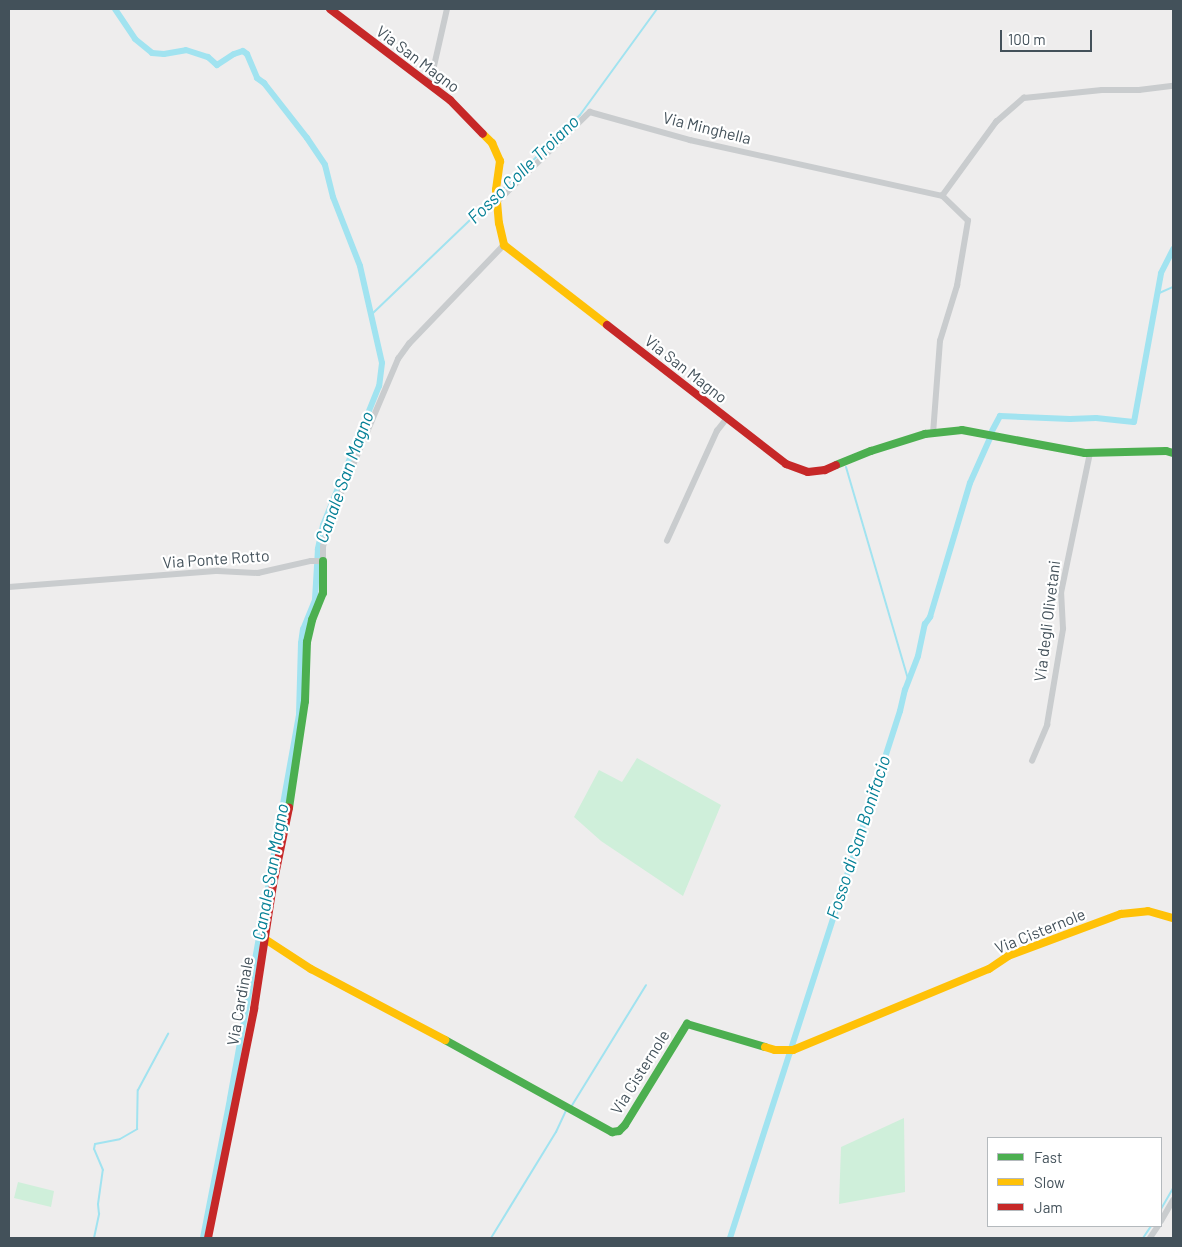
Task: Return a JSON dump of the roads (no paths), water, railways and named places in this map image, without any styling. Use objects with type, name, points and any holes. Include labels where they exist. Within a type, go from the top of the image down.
[{"type":"street","name":"Via San Magno","points":[[330,9],[450,100],[492,143],[500,161],[497,196],[499,223],[504,245],[786,464],[808,472],[825,470],[871,451],[933,434],[962,430],[1090,453],[1166,451],[1173,454]]},
{"type":"street","points":[[427,83],[432,75],[447,9]]},
{"type":"street","points":[[933,434],[940,341],[957,286],[968,221],[942,196],[996,122],[1024,98],[1102,90],[1139,90],[1173,86]]},
{"type":"street","name":"Via Minghella","points":[[497,196],[590,112],[690,140],[915,188],[942,196]]},
{"type":"street","points":[[318,561],[324,547],[331,518],[398,359],[409,344],[504,245]]},
{"type":"street","points":[[667,541],[717,431],[727,418]]},
{"type":"street","name":"Via degli Olivetani","points":[[1032,761],[1047,725],[1063,629],[1062,593],[1090,453]]},
{"type":"street","name":"Via Ponte Rotto","points":[[9,587],[218,571],[258,573],[318,561]]},
{"type":"street","name":"Via Cardinale","points":[[208,1238],[254,1008],[288,819],[303,717],[309,628],[323,593],[318,561]]},
{"type":"street","name":"Via Cisternole","points":[[265,939],[300,960],[311,969],[422,1027],[612,1132],[619,1130],[624,1125],[687,1024],[693,1024],[790,1051],[989,969],[1014,954],[1121,914],[1148,911],[1173,918]]},
{"type":"street","points":[[1162,1219],[1173,1200]]},
{"type":"street","points":[[1150,1238],[1157,1227]]},
{"type":"waterway","name":"Canale San Magno","points":[[115,9],[135,39],[152,53],[164,54],[186,50],[208,57],[217,65],[234,54],[243,51],[247,54],[257,78],[264,83],[307,138],[325,165],[333,197],[360,266],[382,363],[379,386],[323,525],[318,549],[315,600],[303,629],[301,643],[299,715],[203,1238]]},
{"type":"waterway","name":"Fosso Colle Troiano","points":[[500,192],[580,115],[657,9]]},
{"type":"waterway","name":"Fosso Colle Troiano","points":[[372,314],[494,197]]},
{"type":"waterway","name":"Fosso di San Bonifacio","points":[[992,431],[1000,416],[1070,419],[1096,418],[1134,422],[1161,273],[1173,249]]},
{"type":"waterway","points":[[1157,294],[1173,287]]},
{"type":"waterway","name":"Fosso di San Bonifacio","points":[[730,1238],[900,711],[905,690],[918,656],[925,624],[930,617],[970,483],[990,438]]},
{"type":"waterway","points":[[846,467],[909,682]]},
{"type":"waterway","points":[[571,1107],[646,985]]},
{"type":"waterway","points":[[94,1238],[99,1214],[98,1204],[103,1170],[94,1149],[95,1144],[120,1139],[137,1129],[138,1090],[168,1034]]},
{"type":"waterway","points":[[491,1238],[556,1132],[566,1111]]},
{"type":"waterway","points":[[1162,1207],[1173,1188]]},
{"type":"waterway","points":[[1143,1238],[1150,1227]]}]
